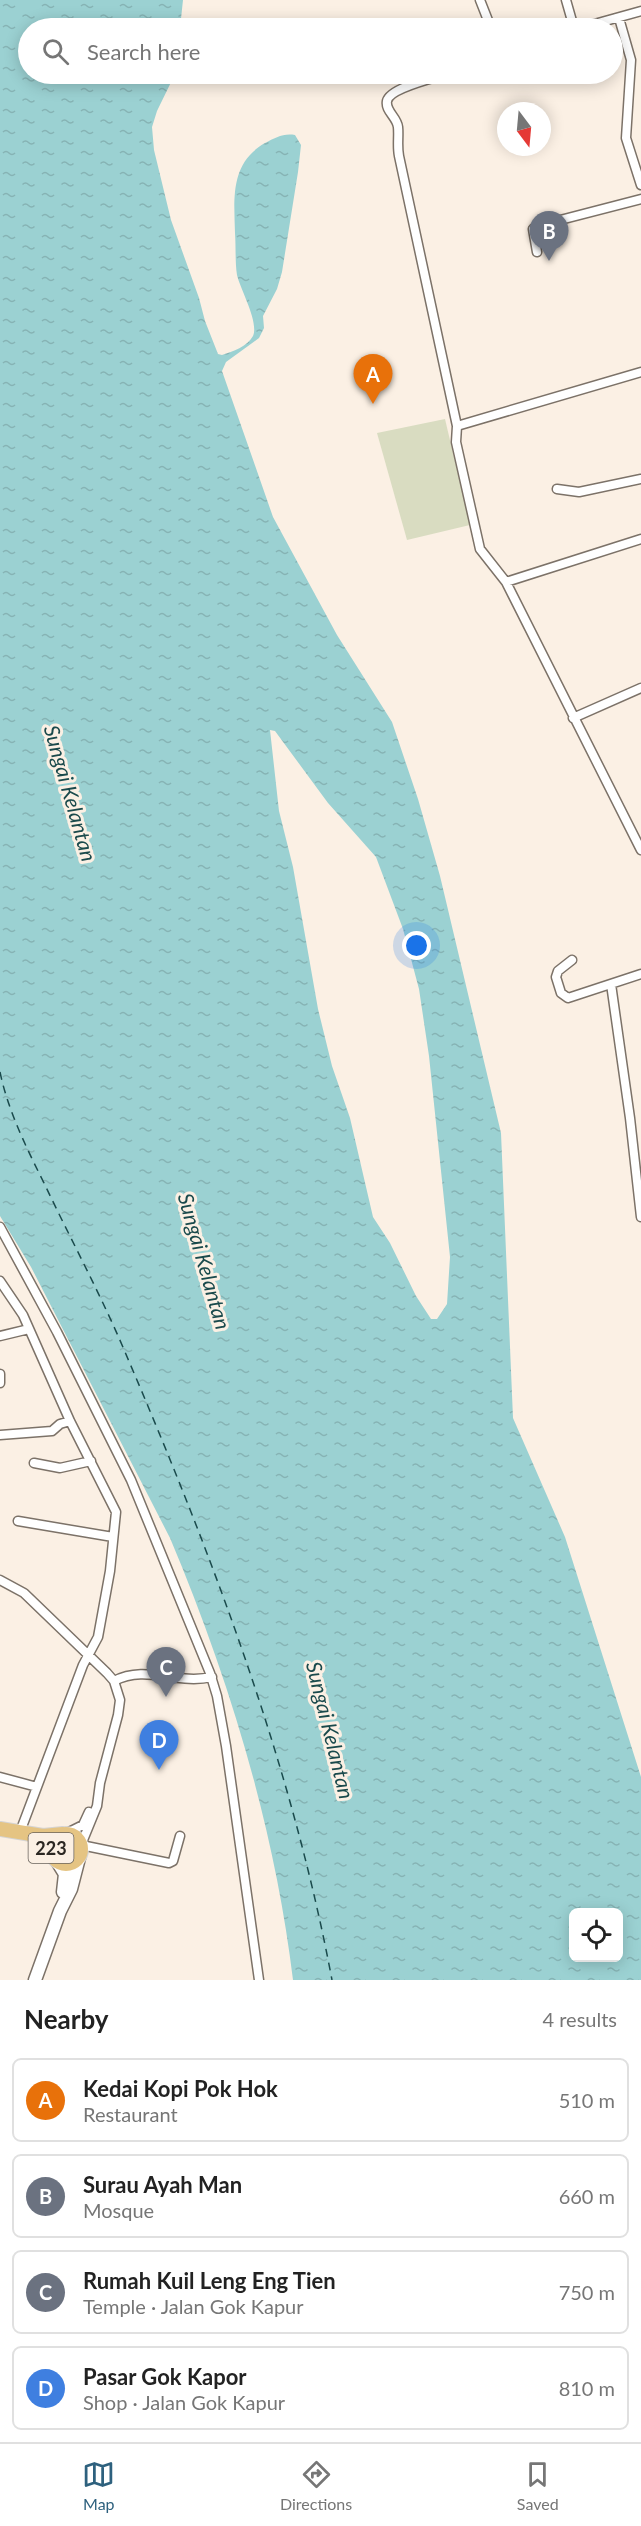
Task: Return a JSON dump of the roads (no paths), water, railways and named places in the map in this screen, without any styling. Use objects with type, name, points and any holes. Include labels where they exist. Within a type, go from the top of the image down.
[{"type":"main road","name":"223","points":[[0,1829],[47,1836],[65,1833],[77,1837],[80,1851],[71,1889],[60,1911],[35,1980]]},
{"type":"main road","name":"223","points":[[60,1911],[65,1878],[55,1858],[53,1842],[65,1833]]},
{"type":"main road","name":"223","points":[[0,1835],[37,1843],[66,1864],[80,1851]]},
{"type":"street","points":[[480,0],[487,18]]},
{"type":"street","points":[[566,0],[571,18]]},
{"type":"street","points":[[619,18],[641,11]]},
{"type":"street","points":[[623,32],[631,60],[626,138],[641,185]]},
{"type":"street","points":[[415,84],[391,95],[387,102],[388,109],[396,119],[398,127],[399,156],[457,426],[456,442],[480,549],[506,582],[641,850]]},
{"type":"street","points":[[537,252],[532,233],[537,226],[641,199]]},
{"type":"street","points":[[457,426],[641,372]]},
{"type":"street","points":[[557,489],[579,492],[641,479]]},
{"type":"street","points":[[506,582],[641,539]]},
{"type":"street","points":[[573,718],[641,688]]},
{"type":"street","points":[[572,960],[556,975],[561,993],[565,997],[570,998],[641,974]]},
{"type":"street","points":[[610,984],[630,1118],[641,1217]]},
{"type":"street","points":[[0,1227],[57,1332],[130,1480],[212,1677],[226,1746],[259,1980]]},
{"type":"street","points":[[0,1281],[14,1300],[30,1329],[70,1421],[115,1508],[110,1571],[98,1637],[88,1655],[20,1832]]},
{"type":"street","points":[[0,1336],[30,1329]]},
{"type":"street","points":[[0,1374],[0,1383]]},
{"type":"street","points":[[0,1436],[52,1431],[60,1424],[70,1421]]},
{"type":"street","points":[[34,1463],[60,1468],[91,1461]]},
{"type":"street","points":[[18,1521],[112,1537]]},
{"type":"street","points":[[0,1580],[24,1593],[88,1655],[114,1681],[120,1700],[91,1824],[80,1851],[169,1863],[173,1861],[180,1836]]},
{"type":"street","points":[[114,1681],[134,1672],[189,1680],[212,1677]]},
{"type":"street","points":[[0,1777],[37,1787]]},
{"type":"street","points":[[65,1833],[85,1824],[100,1783]]},
{"type":"water","name":"Sungai Kelantan","points":[[0,0],[183,0],[181,18],[18,18],[18,84],[170,84],[152,127],[154,150],[171,220],[218,354],[222,355],[243,346],[253,336],[254,330],[252,315],[236,270],[234,207],[236,182],[240,171],[254,151],[276,138],[295,135],[301,145],[282,272],[277,289],[263,316],[264,328],[259,338],[226,362],[222,371],[273,517],[337,635],[392,722],[418,799],[440,876],[501,1133],[513,1418],[565,1537],[641,1777],[641,1980],[293,1980],[274,1867],[247,1755],[212,1645],[170,1538],[31,1267],[0,1216]],"holes":[[[270,730],[275,731],[328,803],[376,857],[403,929],[419,989],[429,1056],[450,1257],[447,1304],[437,1319],[431,1319],[416,1296],[390,1243],[373,1217],[350,1118],[332,1066],[318,1009],[293,867],[279,811]]]},
{"type":"place","name":"Surau Ayah Man","points":[[549,261]]},
{"type":"place","name":"Kedai Kopi Pok Hok","points":[[373,404]]},
{"type":"place","name":"Rumah Kuil Leng Eng Tien","points":[[166,1697]]},
{"type":"place","name":"Pasar Gok Kapor","points":[[159,1770]]}]
